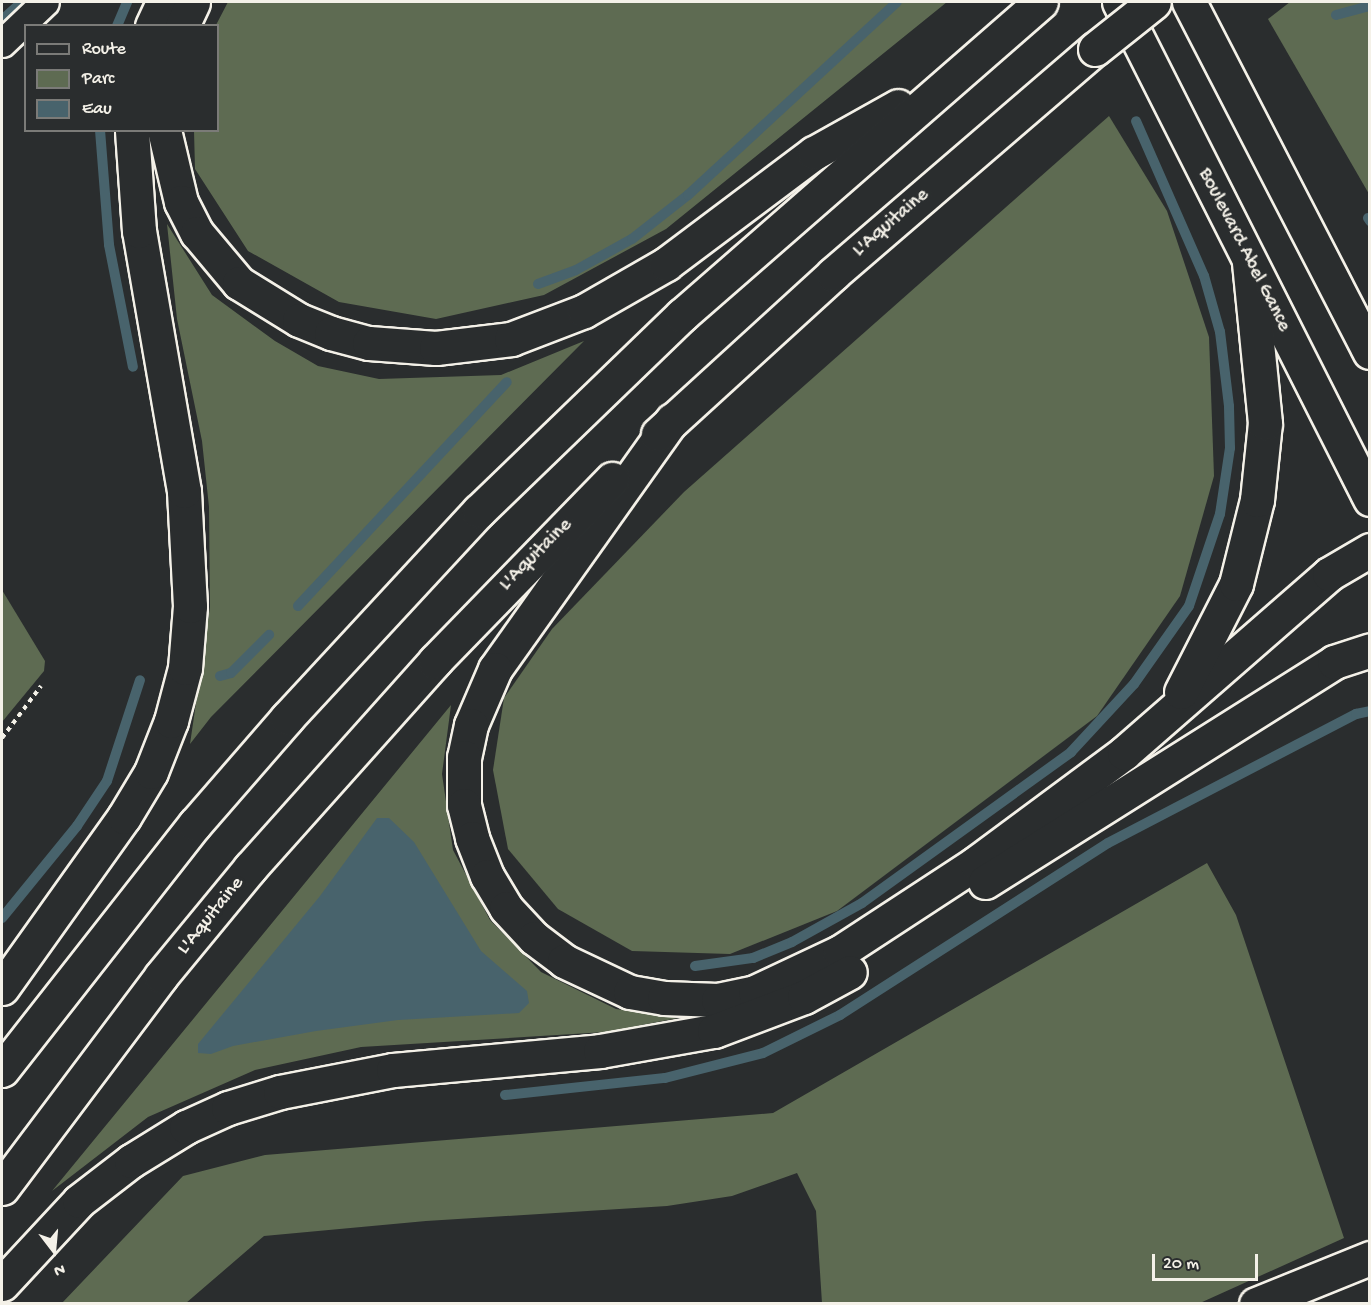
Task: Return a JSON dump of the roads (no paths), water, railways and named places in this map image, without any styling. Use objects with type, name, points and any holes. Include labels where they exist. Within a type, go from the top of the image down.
[{"type":"main road","points":[[153,24],[163,2]]},
{"type":"main road","points":[[183,24],[193,2]]},
{"type":"main road","points":[[2,1070],[195,824],[287,718],[471,520],[682,315],[955,74],[1041,2]]},
{"type":"main road","name":"Boulevard Abel Gance","points":[[1119,2],[1249,264],[1370,499]]},
{"type":"main road","name":"L'Aquitaine","points":[[2,1188],[161,976],[340,763],[530,560],[672,420],[833,274],[1095,49],[1154,2]]},
{"type":"main road","points":[[1190,2],[1370,352]]},
{"type":"main road","points":[[164,132],[181,202],[197,233],[215,258],[246,288],[298,320],[331,333],[402,347],[470,346],[549,327],[625,289],[666,264],[814,153],[955,74]]},
{"type":"main road","points":[[2,988],[124,817],[151,772],[171,721],[185,668],[190,606],[184,491],[139,231],[132,132]]},
{"type":"main road","points":[[1173,708],[1236,584],[1257,500],[1265,423],[1249,264]]},
{"type":"main road","points":[[672,420],[495,669],[471,724],[464,758],[464,806],[487,876],[506,908],[534,938],[564,961],[630,992],[688,1000],[718,1000],[746,994],[795,976],[840,952],[976,863],[1124,753],[1329,574],[1370,550]]},
{"type":"main road","points":[[2,1284],[79,1201],[131,1161],[186,1128],[228,1108],[280,1092],[393,1070],[655,1044],[714,1031],[804,997],[1334,662],[1370,650]]},
{"type":"main road","points":[[1256,1304],[1370,1258]]},
{"type":"street","points":[[2,43],[45,2]]},
{"type":"water","points":[[377,818],[389,818],[414,842],[481,951],[527,991],[529,1003],[519,1013],[398,1020],[316,1031],[233,1046],[211,1054],[198,1053],[198,1044],[320,896]]},
{"type":"waterway","points":[[2,20],[22,2]]},
{"type":"waterway","points":[[118,24],[127,2]]},
{"type":"waterway","points":[[538,284],[576,270],[632,239],[688,195],[897,2]]},
{"type":"waterway","points":[[1336,15],[1370,6]]},
{"type":"waterway","points":[[695,966],[753,958],[792,942],[862,903],[1071,752],[1134,684],[1189,606],[1220,514],[1230,448],[1229,406],[1220,332],[1204,276],[1136,121]]},
{"type":"waterway","points":[[100,132],[109,245],[133,367]]},
{"type":"waterway","points":[[298,606],[507,382]]},
{"type":"waterway","points":[[220,676],[231,673],[269,635]]},
{"type":"waterway","points":[[2,918],[77,826],[107,781],[140,680]]},
{"type":"waterway","points":[[505,1095],[665,1078],[763,1053],[840,1015],[1108,843],[1356,714],[1370,711]]}]
